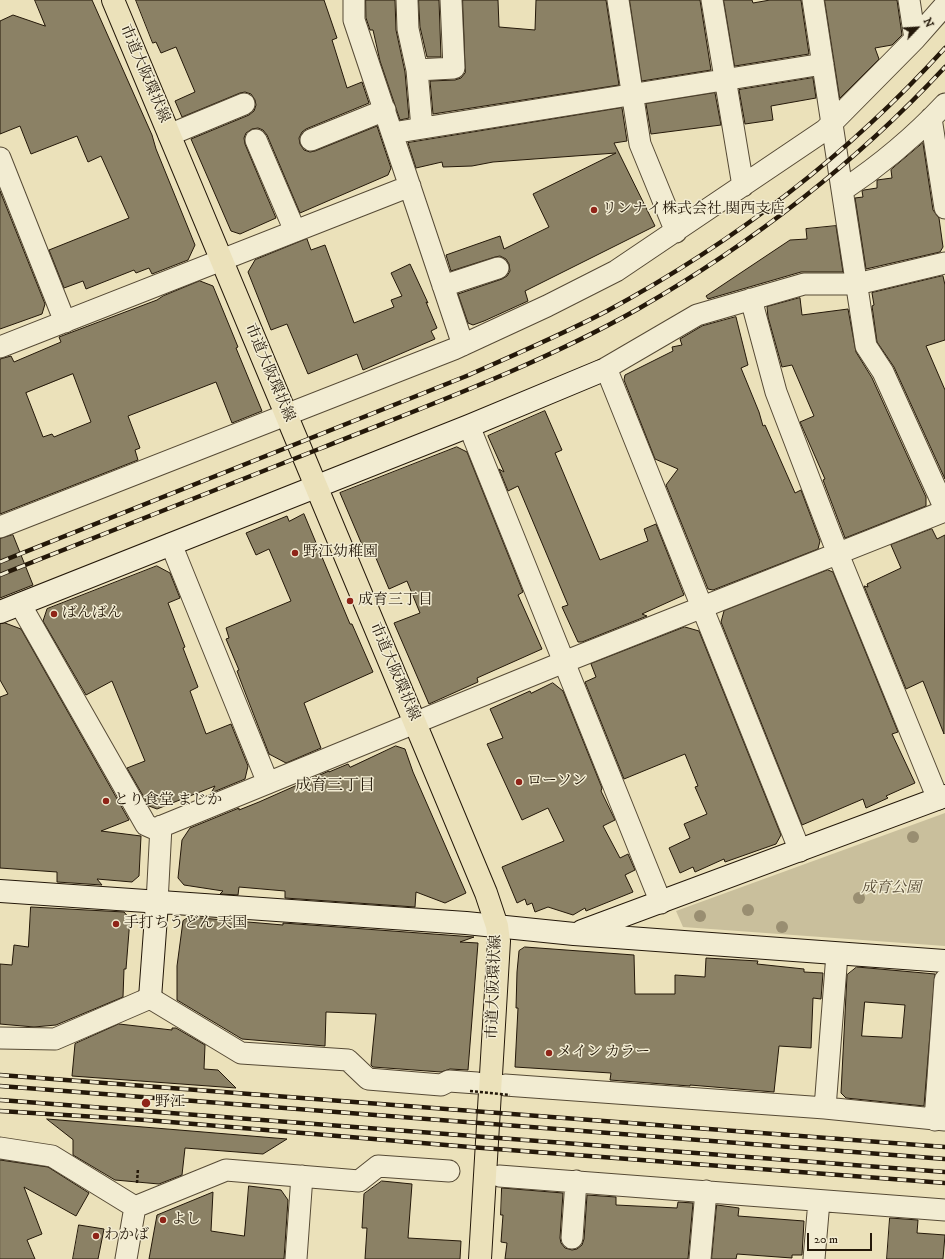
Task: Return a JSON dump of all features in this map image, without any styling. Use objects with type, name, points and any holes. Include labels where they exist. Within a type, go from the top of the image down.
[{"type":"main road","name":"市道大阪環状線","points":[[113,0],[486,893],[497,926],[499,941],[480,1259]]},
{"type":"street","points":[[354,0],[354,20],[462,345]]},
{"type":"street","points":[[407,0],[408,29],[417,70],[422,128]]},
{"type":"street","points":[[417,70],[454,68],[451,0]]},
{"type":"street","points":[[618,0],[640,144],[676,232]]},
{"type":"street","points":[[712,0],[743,186]]},
{"type":"street","points":[[813,0],[856,284],[866,346],[883,372],[945,510],[838,554],[564,662],[415,724],[158,827],[146,825],[10,608],[469,426],[603,369],[697,314],[804,284],[856,284],[945,263]]},
{"type":"street","points":[[909,0],[915,40]]},
{"type":"street","points":[[0,527],[462,345],[547,306],[616,271],[676,232],[824,130],[915,40],[945,5]]},
{"type":"street","points":[[392,133],[823,64]]},
{"type":"street","points":[[170,135],[244,104]]},
{"type":"street","points":[[311,140],[385,110]]},
{"type":"street","points":[[842,190],[864,176],[938,111]]},
{"type":"street","points":[[938,111],[945,208]]},
{"type":"street","points":[[256,140],[295,231]]},
{"type":"street","points":[[0,158],[65,322]]},
{"type":"street","points":[[0,347],[410,186]]},
{"type":"street","points":[[443,286],[498,268]]},
{"type":"street","points":[[574,934],[661,903],[941,797],[838,554],[776,392],[751,299]]},
{"type":"street","points":[[603,369],[702,608],[800,851]]},
{"type":"street","points":[[469,426],[661,903]]},
{"type":"street","points":[[172,544],[268,783]]},
{"type":"street","points":[[150,998],[157,903],[158,827]]},
{"type":"street","points":[[0,891],[497,926],[574,934],[945,961]]},
{"type":"street","points":[[825,1108],[837,954]]},
{"type":"street","points":[[507,1090],[825,1108],[940,1120],[945,980]]},
{"type":"street","points":[[0,1038],[55,1039],[150,998]]},
{"type":"street","points":[[150,998],[240,1053],[348,1060],[368,1079],[441,1085],[449,1081],[474,1087]]},
{"type":"street","points":[[0,1148],[52,1156],[135,1208]]},
{"type":"street","points":[[135,1208],[226,1170],[359,1181],[378,1166],[449,1171]]},
{"type":"street","points":[[296,1259],[302,1176]]},
{"type":"street","points":[[499,1176],[706,1191],[819,1202],[945,1210]]},
{"type":"street","points":[[572,1238],[576,1181]]},
{"type":"street","points":[[700,1259],[706,1191]]},
{"type":"street","points":[[814,1259],[819,1202]]},
{"type":"street","points":[[126,1259],[135,1208]]},
{"type":"path","points":[[474,1087],[507,1090]]},
{"type":"green space","name":"成育公園","points":[[945,813],[945,946],[683,927],[676,911]]},
{"type":"building","points":[[35,0],[92,0],[152,135],[156,149],[195,245],[188,260],[152,274],[149,268],[136,273],[134,270],[86,289],[83,281],[64,288],[49,250],[129,218],[101,156],[88,162],[77,136],[31,154],[20,126],[0,134],[0,21],[13,15],[45,26]]},
{"type":"building","points":[[136,0],[324,0],[337,38],[332,40],[347,88],[362,82],[369,103],[306,129],[302,132],[299,138],[300,144],[304,150],[310,152],[315,151],[377,126],[391,168],[388,175],[300,213],[267,135],[263,130],[258,128],[252,129],[246,133],[244,138],[245,144],[276,218],[240,234],[231,231],[191,139],[249,115],[254,111],[256,105],[255,100],[251,94],[245,92],[240,93],[182,117],[175,101],[195,92],[176,47],[161,53],[156,42],[153,43]]},
{"type":"building","points":[[366,0],[395,0],[396,30],[405,72],[409,118],[400,120],[380,61],[373,30],[370,30],[366,18]]},
{"type":"building","points":[[419,0],[439,0],[441,57],[427,57],[420,27]]},
{"type":"building","points":[[463,0],[498,0],[499,27],[535,30],[536,0],[606,0],[619,85],[433,114],[430,81],[455,80],[461,78],[465,73]]},
{"type":"building","points":[[630,0],[700,0],[711,70],[642,81]]},
{"type":"building","points":[[724,0],[752,0],[753,3],[770,0],[801,0],[809,54],[735,66]]},
{"type":"building","points":[[825,0],[897,0],[902,35],[892,45],[875,48],[879,59],[840,98]]},
{"type":"building","points":[[813,78],[816,98],[771,106],[773,120],[745,124],[739,90]]},
{"type":"building","points":[[715,93],[721,125],[651,134],[646,104]]},
{"type":"building","points":[[622,108],[627,141],[614,143],[655,226],[525,291],[528,301],[484,321],[473,325],[468,323],[458,294],[502,279],[507,276],[510,271],[509,264],[506,259],[500,256],[451,271],[446,255],[500,236],[504,249],[549,227],[533,194],[616,153],[493,162],[472,166],[443,167],[442,162],[416,168],[408,143]]},
{"type":"building","points":[[923,143],[933,210],[939,218],[943,247],[940,252],[866,269],[855,198],[863,197],[862,191],[864,190],[877,188],[877,180],[892,178],[891,170]]},
{"type":"building","points":[[0,191],[45,304],[42,314],[0,329]]},
{"type":"building","points":[[836,226],[843,272],[801,272],[708,299],[706,296],[790,240],[807,239],[806,229]]},
{"type":"building","points":[[307,239],[311,250],[325,245],[354,323],[394,307],[391,300],[402,296],[391,273],[410,264],[428,303],[426,302],[437,328],[431,331],[435,339],[363,370],[357,354],[308,374],[287,324],[271,330],[248,272],[255,260]]},
{"type":"building","points":[[943,276],[945,285],[945,340],[926,346],[945,390],[945,479],[894,367],[877,342],[872,306],[874,305],[872,293]]},
{"type":"building","points":[[200,281],[213,286],[238,347],[236,348],[262,411],[232,423],[216,382],[128,416],[140,448],[135,450],[138,460],[0,514],[0,359],[11,356],[14,362],[61,342],[59,337],[157,300],[163,296]],"holes":[[[73,374],[91,422],[54,437],[52,434],[43,437],[26,393]]]},
{"type":"building","points":[[800,298],[802,315],[848,309],[856,352],[872,378],[926,497],[926,506],[845,538],[823,480],[825,479],[800,422],[814,416],[792,365],[782,367],[768,317],[767,307]]},
{"type":"building","points":[[736,317],[748,365],[741,368],[759,412],[763,426],[765,425],[795,493],[801,490],[820,541],[818,549],[713,590],[708,589],[666,485],[678,469],[655,459],[624,380],[625,375],[673,351],[672,347],[682,345],[680,339],[702,326]]},
{"type":"building","points":[[545,411],[562,450],[555,453],[600,560],[648,541],[644,529],[656,524],[684,595],[642,614],[647,616],[582,642],[578,642],[562,607],[568,605],[518,486],[508,491],[499,469],[504,472],[488,436]]},
{"type":"building","points":[[457,447],[467,452],[523,592],[518,595],[542,649],[477,678],[478,682],[429,704],[394,623],[420,613],[407,581],[389,589],[373,551],[366,554],[340,493]]},
{"type":"building","points":[[304,514],[350,624],[352,624],[373,672],[304,703],[321,748],[286,763],[269,754],[237,671],[239,670],[226,639],[229,638],[226,628],[291,601],[269,549],[256,555],[246,533],[287,516],[289,521]]},
{"type":"building","points":[[932,529],[937,539],[945,535],[944,734],[923,681],[906,689],[864,586],[868,587],[867,584],[901,568],[891,545]]},
{"type":"building","points":[[13,535],[33,585],[0,598],[0,539]]},
{"type":"building","points":[[157,566],[170,573],[180,598],[168,603],[185,647],[183,648],[198,687],[190,691],[206,734],[231,724],[248,766],[245,779],[211,793],[215,786],[157,809],[149,806],[127,768],[145,761],[112,681],[86,695],[43,621],[47,609]]},
{"type":"building","points":[[828,570],[833,572],[898,732],[892,734],[915,783],[886,796],[888,798],[866,808],[863,799],[802,825],[721,622],[724,611]]},
{"type":"building","points":[[5,623],[21,629],[129,820],[101,831],[141,836],[139,876],[132,882],[97,879],[102,885],[57,882],[57,872],[0,868],[0,697],[8,694],[0,680],[0,624]]},
{"type":"building","points":[[685,627],[699,631],[781,835],[776,844],[725,862],[724,859],[695,872],[693,867],[680,873],[669,848],[690,838],[684,824],[707,814],[695,787],[698,786],[685,754],[624,779],[585,682],[596,677],[591,664]]},
{"type":"building","points":[[553,683],[563,691],[602,788],[601,791],[615,820],[603,826],[620,858],[628,854],[635,870],[625,875],[633,892],[586,911],[585,908],[573,915],[548,907],[535,912],[532,903],[527,905],[525,899],[517,903],[502,867],[564,841],[548,808],[522,820],[487,744],[503,738],[490,709],[530,691],[531,693]]},
{"type":"building","points":[[396,746],[405,749],[413,772],[466,893],[445,903],[416,892],[415,907],[285,898],[285,891],[239,887],[238,895],[220,894],[223,891],[184,885],[178,878],[182,840],[190,828],[239,808],[239,810],[259,802],[329,771],[348,764],[350,767]]},
{"type":"building","points":[[31,907],[124,912],[130,919],[126,969],[124,969],[123,997],[56,1025],[34,1027],[0,1024],[0,964],[12,965],[14,945],[28,947]]},
{"type":"building","points":[[189,917],[283,925],[283,923],[474,937],[460,942],[478,943],[468,1070],[450,1069],[441,1072],[373,1067],[371,1065],[376,1014],[326,1012],[325,1046],[242,1039],[177,1000],[177,966],[183,921]]},
{"type":"building","points":[[525,947],[634,955],[635,994],[675,994],[675,975],[705,977],[706,958],[758,961],[757,964],[804,969],[804,972],[823,973],[821,999],[813,998],[811,1048],[779,1046],[774,1092],[610,1080],[611,1073],[515,1067],[518,1008],[516,1008],[517,972],[519,951]]},
{"type":"building","points":[[857,967],[935,974],[924,1106],[846,1098],[841,1093],[847,975]],"holes":[[[865,1002],[905,1005],[902,1038],[862,1036]]]},
{"type":"building","points":[[119,1024],[172,1030],[172,1028],[176,1028],[205,1045],[204,1069],[218,1070],[236,1088],[72,1076],[75,1044]]},
{"type":"building","points":[[47,1119],[287,1139],[263,1154],[185,1148],[182,1175],[159,1184],[115,1180],[73,1155],[73,1140]]},
{"type":"building","points":[[0,1160],[48,1167],[89,1193],[76,1216],[24,1187],[42,1234],[27,1240],[35,1259],[0,1259]]},
{"type":"building","points":[[382,1181],[412,1184],[408,1238],[461,1241],[460,1259],[365,1259],[367,1228],[362,1228],[364,1194]]},
{"type":"building","points":[[249,1186],[281,1190],[288,1200],[284,1259],[149,1259],[157,1215],[213,1192],[211,1231],[244,1236]]},
{"type":"building","points":[[502,1188],[563,1193],[560,1238],[561,1243],[565,1248],[572,1250],[577,1249],[582,1245],[584,1239],[587,1195],[616,1197],[616,1205],[677,1208],[678,1202],[693,1203],[688,1259],[505,1259],[507,1243],[501,1242],[503,1215],[501,1215]]},
{"type":"building","points":[[717,1205],[739,1208],[738,1216],[804,1221],[802,1255],[792,1255],[792,1258],[737,1254],[736,1259],[712,1259]]},
{"type":"building","points":[[890,1218],[918,1220],[917,1233],[945,1235],[943,1259],[887,1259]]},
{"type":"building","points":[[79,1225],[104,1229],[98,1259],[73,1259]]},
{"type":"railway","points":[[0,562],[464,377],[554,337],[607,311],[654,285],[699,256],[744,226],[787,194],[829,160],[869,124],[908,87],[945,48]]},
{"type":"railway","points":[[0,575],[440,401],[521,367],[600,330],[680,284],[721,257],[800,200],[839,169],[875,136],[945,67]]},
{"type":"railway","points":[[0,1075],[945,1147]]},
{"type":"railway","points":[[0,1086],[945,1159]]},
{"type":"railway","points":[[0,1100],[945,1172]]},
{"type":"railway","points":[[0,1111],[146,1120],[470,1147],[945,1183]]},
{"type":"place","name":"リンナイ株式会社 関西支店","points":[[594,210]]},
{"type":"place","name":"野江幼稚園","points":[[295,553]]},
{"type":"place","name":"成育三丁目","points":[[350,601]]},
{"type":"place","name":"ばんばん","points":[[54,614]]},
{"type":"place","name":"ローソン","points":[[519,782]]},
{"type":"place","name":"とり食堂 まじか","points":[[106,801]]},
{"type":"place","name":"手打ちうどん 天国","points":[[116,924]]},
{"type":"place","name":"メイン カラー","points":[[549,1053]]},
{"type":"place","name":"野江","points":[[146,1103]]},
{"type":"place","name":"よし","points":[[163,1220]]},
{"type":"place","name":"わかば","points":[[96,1236]]},
{"type":"district","name":"成育三丁目","points":[[335,787]]}]
